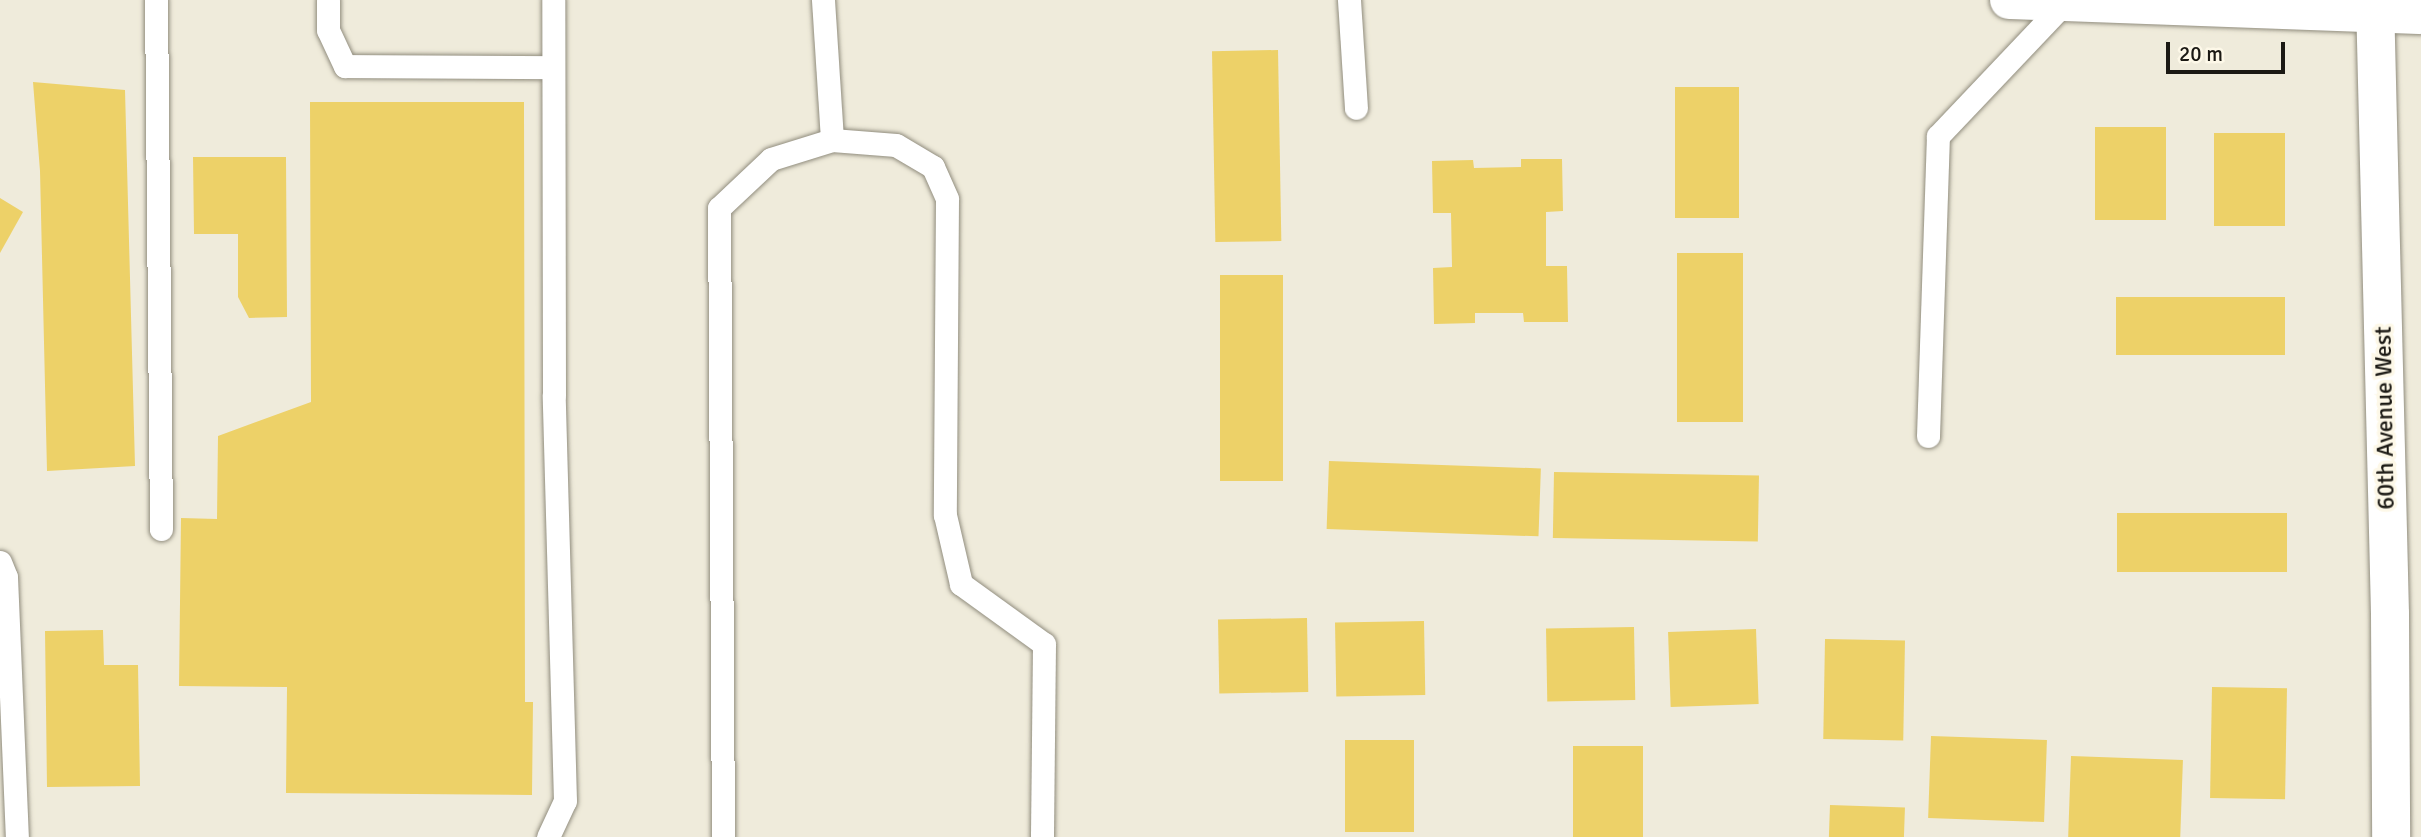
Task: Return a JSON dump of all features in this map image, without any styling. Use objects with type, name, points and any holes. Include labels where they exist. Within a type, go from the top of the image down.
[{"type":"street","points":[[2009,0],[2375,7],[2421,15]]},
{"type":"street","name":"60th Avenue West","points":[[2375,7],[2405,614],[2391,837]]},
{"type":"lane","points":[[156,0],[161,529]]},
{"type":"lane","points":[[328,0],[328,30],[345,66],[553,67]]},
{"type":"lane","points":[[548,837],[565,801],[554,395],[553,0]]},
{"type":"lane","points":[[823,0],[832,140]]},
{"type":"lane","points":[[1349,0],[1356,108]]},
{"type":"lane","points":[[1928,436],[1938,136],[2065,2]]},
{"type":"lane","points":[[723,837],[719,208],[771,159],[832,140],[896,145],[933,167],[947,199],[945,515],[961,584],[1044,644],[1042,837]]},
{"type":"lane","points":[[0,562],[6,577],[17,837]]},
{"type":"building","points":[[1278,50],[1281,241],[1215,242],[1212,51]]},
{"type":"building","points":[[33,82],[125,90],[135,466],[47,471],[40,171]]},
{"type":"building","points":[[1675,87],[1739,87],[1739,218],[1675,218]]},
{"type":"building","points":[[310,102],[524,102],[525,702],[533,702],[532,795],[286,793],[287,687],[179,686],[181,518],[217,519],[218,436],[311,402]]},
{"type":"building","points":[[2095,127],[2166,127],[2166,220],[2095,220]]},
{"type":"building","points":[[2214,133],[2285,133],[2285,226],[2214,226]]},
{"type":"building","points":[[193,157],[286,157],[287,317],[249,318],[238,297],[238,234],[194,234]]},
{"type":"building","points":[[1521,159],[1562,159],[1563,211],[1546,212],[1546,266],[1567,266],[1568,322],[1524,322],[1523,313],[1475,313],[1475,323],[1434,324],[1433,268],[1452,267],[1451,213],[1433,213],[1432,161],[1473,160],[1474,168],[1521,167]]},
{"type":"building","points":[[0,198],[23,212],[0,253]]},
{"type":"building","points":[[1677,253],[1743,253],[1743,422],[1677,422]]},
{"type":"building","points":[[1220,275],[1283,275],[1283,481],[1220,481]]},
{"type":"building","points":[[2116,297],[2285,297],[2285,355],[2116,355]]},
{"type":"building","points":[[1329,461],[1541,468],[1538,536],[1327,529]]},
{"type":"building","points":[[1554,472],[1759,476],[1758,542],[1553,538]]},
{"type":"building","points":[[2117,513],[2287,513],[2287,572],[2117,572]]},
{"type":"building","points":[[1307,618],[1308,692],[1219,694],[1218,620]]},
{"type":"building","points":[[1424,621],[1425,695],[1336,697],[1335,623]]},
{"type":"building","points":[[1634,627],[1635,700],[1547,702],[1546,629]]},
{"type":"building","points":[[1756,629],[1759,704],[1671,707],[1668,632]]},
{"type":"building","points":[[103,630],[104,665],[138,665],[140,786],[47,787],[45,631]]},
{"type":"building","points":[[1825,639],[1905,640],[1903,740],[1823,739]]},
{"type":"building","points":[[2212,687],[2287,688],[2285,799],[2210,798]]},
{"type":"building","points":[[1931,736],[2047,740],[2044,822],[1928,818]]},
{"type":"building","points":[[1345,740],[1414,740],[1414,832],[1345,832]]},
{"type":"building","points":[[1573,746],[1643,746],[1643,837],[1573,837]]},
{"type":"building","points":[[2071,756],[2183,760],[2180,837],[2068,837]]},
{"type":"building","points":[[1830,805],[1905,808],[1904,837],[1829,837]]}]
